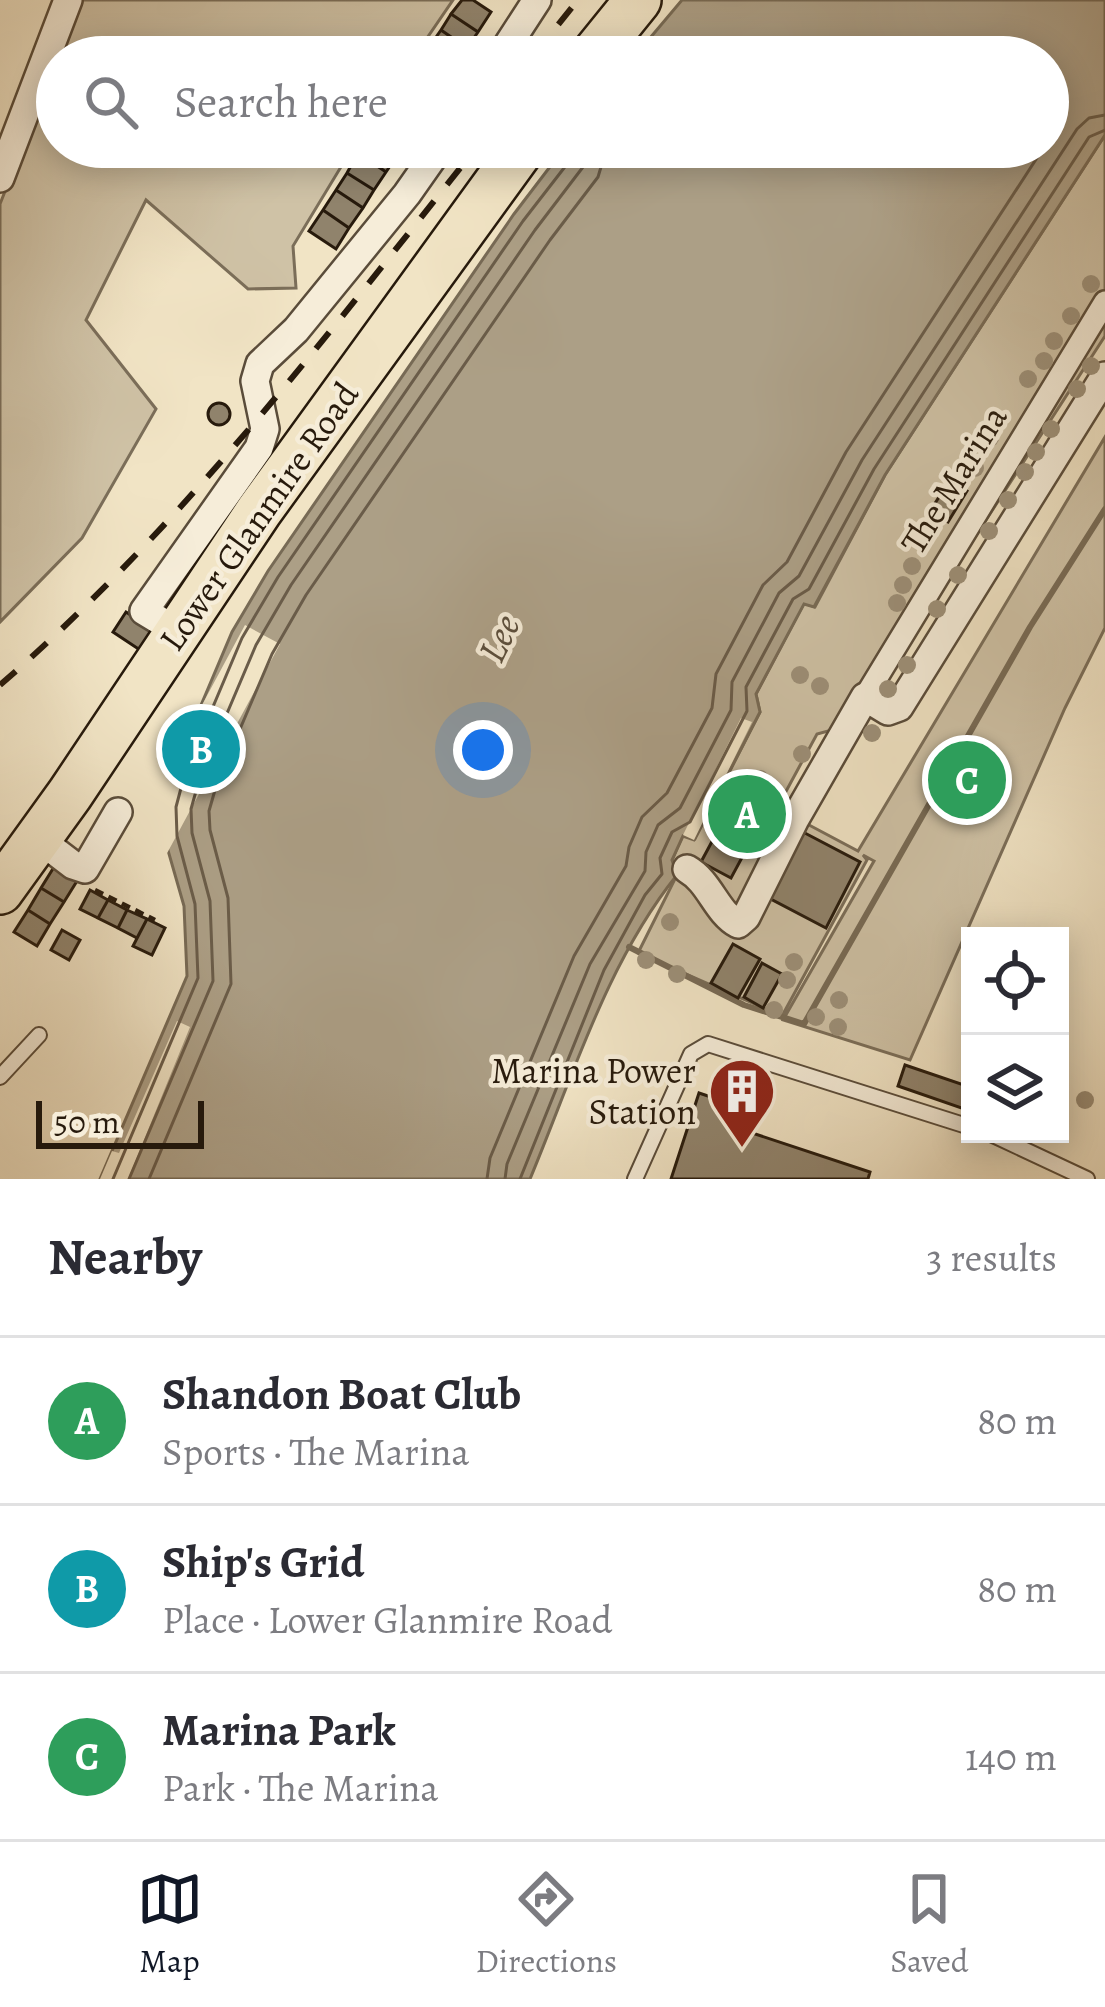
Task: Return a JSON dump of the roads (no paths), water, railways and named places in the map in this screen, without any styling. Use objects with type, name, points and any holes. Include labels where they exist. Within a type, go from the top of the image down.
[{"type":"highway","points":[[609,36],[638,0]]},
{"type":"highway","name":"Lower Glanmire Road","points":[[0,891],[351,381],[508,168]]},
{"type":"street","points":[[54,36],[68,0]]},
{"type":"street","points":[[514,36],[537,0]]},
{"type":"street","points":[[0,178],[36,84]]},
{"type":"street","points":[[177,631],[144,611],[264,437],[255,381],[260,364],[296,330],[425,168]]},
{"type":"street","name":"The Marina","points":[[687,869],[705,882],[730,921],[738,924],[746,917],[866,697],[1105,302]]},
{"type":"street","name":"The Marina","points":[[866,697],[888,711],[899,707],[1105,376]]},
{"type":"street","points":[[39,839],[73,865],[86,869],[118,812]]},
{"type":"lane","points":[[0,1076],[39,1035]]},
{"type":"lane","points":[[635,1179],[691,1054],[708,1044],[961,1124]]},
{"type":"lane","points":[[1011,1143],[1087,1179]]},
{"type":"water","name":"Lee","points":[[682,0],[1105,0],[1105,135],[885,475],[814,607],[804,604],[756,694],[760,712],[694,840],[683,836],[672,860],[677,875],[611,982],[530,1179],[100,1179],[187,976],[184,906],[165,840],[174,769],[232,632],[268,571],[549,168],[1069,168],[1069,36],[652,36]]},
{"type":"waterway","points":[[629,947],[744,1005],[804,1024],[1030,627],[1105,509]]},
{"type":"railway","points":[[549,36],[578,0]]},
{"type":"railway","points":[[0,685],[67,624],[191,495],[460,168]]},
{"type":"place","name":"Ship's Grid","points":[[201,749]]},
{"type":"place","name":"Marina Park","points":[[967,780]]},
{"type":"place","name":"Shandon Boat Club","points":[[747,814]]},
{"type":"place","name":"Marina Power Station","points":[[742,1150]]}]
